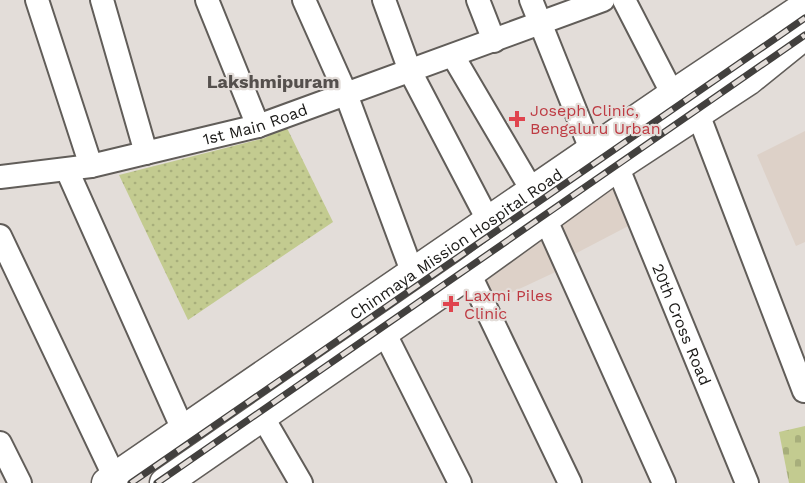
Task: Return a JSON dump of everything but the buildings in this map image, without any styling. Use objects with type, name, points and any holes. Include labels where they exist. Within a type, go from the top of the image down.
[{"type":"main road","name":"Chinmaya Mission Hospital Road","points":[[180,479],[261,417],[470,273],[539,205],[604,159],[673,95],[805,7]]},
{"type":"main road","name":"Chinmaya Mission Hospital Road","points":[[604,159],[698,114],[748,80],[805,34]]},
{"type":"main road","name":"Chinmaya Mission Hospital Road","points":[[111,480],[489,222],[539,205]]},
{"type":"street","points":[[37,0],[91,166]]},
{"type":"street","points":[[102,0],[146,153]]},
{"type":"street","points":[[207,0],[258,126]]},
{"type":"street","points":[[304,0],[345,94],[414,273]]},
{"type":"street","points":[[384,0],[410,70],[489,222]]},
{"type":"street","points":[[478,0],[494,40]]},
{"type":"street","name":"20th Cross Road","points":[[531,0],[747,483]]},
{"type":"street","points":[[624,0],[673,95]]},
{"type":"street","name":"1st Main Road","points":[[1,174],[67,170],[91,166],[258,126],[453,56],[594,1]]},
{"type":"street","points":[[453,56],[539,205],[664,483]]},
{"type":"street","points":[[698,114],[804,391]]},
{"type":"street","points":[[67,170],[184,432]]},
{"type":"street","points":[[0,236],[111,480]]},
{"type":"street","points":[[470,273],[570,483]]},
{"type":"street","points":[[384,332],[460,483]]},
{"type":"street","points":[[261,417],[301,483]]},
{"type":"street","points":[[0,443],[20,483]]},
{"type":"shaded area","points":[[805,131],[805,242],[796,246],[757,155]]},
{"type":"shaded area","points":[[619,181],[636,222],[567,258],[552,227]]},
{"type":"shaded area","points":[[546,231],[564,268],[487,304],[476,280]]},
{"type":"green space","points":[[286,126],[333,222],[188,320],[119,175],[265,138]]},
{"type":"green space","points":[[805,426],[805,483],[789,483],[779,432]]},
{"type":"railway","points":[[131,483],[805,18]]},
{"type":"railway","points":[[157,483],[805,35]]},
{"type":"place","name":"Joseph Clinic, Bengaluru Urban","points":[[517,119]]},
{"type":"place","name":"Laxmi Piles Clinic","points":[[451,304]]},
{"type":"district","name":"Lakshmipuram","points":[[273,82]]}]
